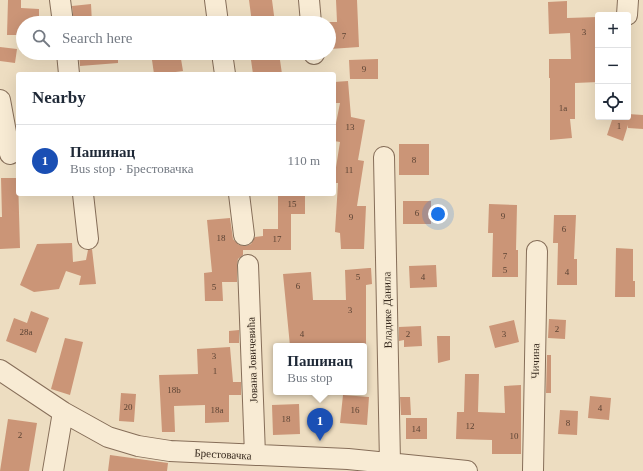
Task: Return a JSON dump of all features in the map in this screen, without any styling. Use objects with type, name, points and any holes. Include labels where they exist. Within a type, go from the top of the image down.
[{"type":"street","points":[[60,0],[62,16]]},
{"type":"street","points":[[215,0],[217,16]]},
{"type":"street","points":[[309,0],[310,16]]},
{"type":"street","points":[[627,12],[628,0]]},
{"type":"street","points":[[68,60],[69,72]]},
{"type":"street","points":[[223,60],[225,72]]},
{"type":"street","points":[[0,100],[10,154]]},
{"type":"street","name":"Владике Данила","points":[[384,157],[390,463]]},
{"type":"street","points":[[83,196],[88,239]]},
{"type":"street","points":[[240,196],[244,235]]},
{"type":"street","name":"Чичина","points":[[533,471],[536,251]]},
{"type":"street","name":"Јована Јовичевића","points":[[248,265],[255,455]]},
{"type":"street","name":"Брестовачка","points":[[0,370],[63,412],[108,437],[138,446],[170,451],[255,455],[348,465],[390,463],[467,471]]},
{"type":"street","points":[[53,471],[63,412]]},
{"type":"building","points":[[8,0],[21,0],[21,8],[39,9],[39,16],[16,16],[16,35],[7,35]]},
{"type":"building","points":[[249,0],[272,0],[274,16],[251,16]]},
{"type":"building","points":[[336,0],[357,0],[359,47],[336,49]]},
{"type":"building","points":[[567,1],[567,18],[595,17],[595,82],[575,83],[575,119],[570,119],[572,138],[550,140],[549,59],[571,59],[570,33],[549,34],[548,2]]},
{"type":"building","points":[[91,4],[92,16],[73,16],[72,6]]},
{"type":"building","points":[[0,47],[16,49],[15,63],[0,61]]},
{"type":"building","points":[[378,59],[378,79],[350,79],[349,60]]},
{"type":"building","points":[[80,60],[118,60],[118,63],[80,66]]},
{"type":"building","points":[[152,60],[181,60],[183,71],[154,72]]},
{"type":"building","points":[[251,60],[280,60],[282,72],[253,72]]},
{"type":"building","points":[[348,81],[351,117],[365,120],[358,160],[364,161],[357,206],[366,206],[364,249],[341,249],[340,233],[335,232],[338,183],[336,183],[336,167],[340,142],[336,141],[336,123],[340,103],[336,103],[336,82]]},
{"type":"building","points":[[631,114],[643,115],[643,129],[628,128],[628,125],[623,141],[607,135],[612,120],[631,120]]},
{"type":"building","points":[[399,144],[429,144],[429,175],[399,175]]},
{"type":"building","points":[[1,178],[16,178],[16,196],[19,196],[20,248],[0,249],[0,217],[2,217]]},
{"type":"building","points":[[278,196],[305,196],[305,214],[291,214],[291,250],[243,250],[243,255],[238,259],[237,282],[222,282],[223,301],[205,301],[204,273],[212,272],[207,220],[230,218],[233,239],[239,245],[246,246],[251,244],[255,237],[263,236],[263,229],[278,229]]},
{"type":"building","points":[[403,201],[431,201],[431,224],[403,224]]},
{"type":"building","points":[[489,204],[517,205],[516,250],[518,250],[518,277],[492,277],[493,233],[488,233]]},
{"type":"building","points":[[554,215],[576,215],[574,259],[577,259],[577,285],[557,285],[558,243],[553,243]]},
{"type":"building","points":[[72,243],[73,262],[86,260],[88,250],[92,249],[96,284],[79,285],[81,276],[66,271],[59,289],[34,292],[20,285],[37,244]]},
{"type":"building","points":[[616,248],[633,249],[633,281],[635,281],[635,297],[615,297]]},
{"type":"building","points":[[436,265],[437,287],[410,288],[409,266]]},
{"type":"building","points":[[371,268],[372,284],[366,285],[366,343],[290,343],[283,274],[311,272],[313,300],[346,300],[345,270]]},
{"type":"building","points":[[31,311],[49,318],[36,353],[6,341],[14,318],[27,323]]},
{"type":"building","points":[[549,319],[566,320],[565,339],[548,338]]},
{"type":"building","points":[[514,320],[519,342],[495,348],[489,326]]},
{"type":"building","points":[[421,326],[422,346],[404,347],[404,340],[399,341],[399,327]]},
{"type":"building","points":[[239,330],[239,343],[229,343],[229,331]]},
{"type":"building","points":[[437,336],[450,336],[450,360],[438,363]]},
{"type":"building","points":[[65,338],[83,342],[70,395],[51,389]]},
{"type":"building","points":[[230,347],[233,382],[241,382],[241,395],[229,395],[229,422],[205,423],[205,405],[174,406],[175,432],[162,432],[159,375],[198,374],[197,349]]},
{"type":"building","points":[[547,355],[551,355],[551,393],[546,393]]},
{"type":"building","points":[[465,374],[479,374],[478,412],[505,413],[504,386],[521,385],[521,454],[492,454],[492,440],[456,439],[457,412],[464,412]]},
{"type":"building","points":[[121,393],[136,394],[134,422],[119,421]]},
{"type":"building","points":[[343,395],[369,397],[367,425],[340,423]]},
{"type":"building","points":[[590,396],[611,398],[609,420],[588,418]]},
{"type":"building","points":[[400,397],[410,397],[411,415],[401,415]]},
{"type":"building","points":[[299,404],[300,434],[273,435],[272,405]]},
{"type":"building","points":[[560,410],[578,411],[577,435],[558,434]]},
{"type":"building","points":[[406,418],[427,418],[427,439],[406,439]]},
{"type":"building","points":[[8,419],[37,423],[29,471],[0,471]]},
{"type":"building","points":[[110,455],[168,463],[167,471],[108,471]]},
{"type":"place","name":"Пашинац","points":[[320,441]]}]
